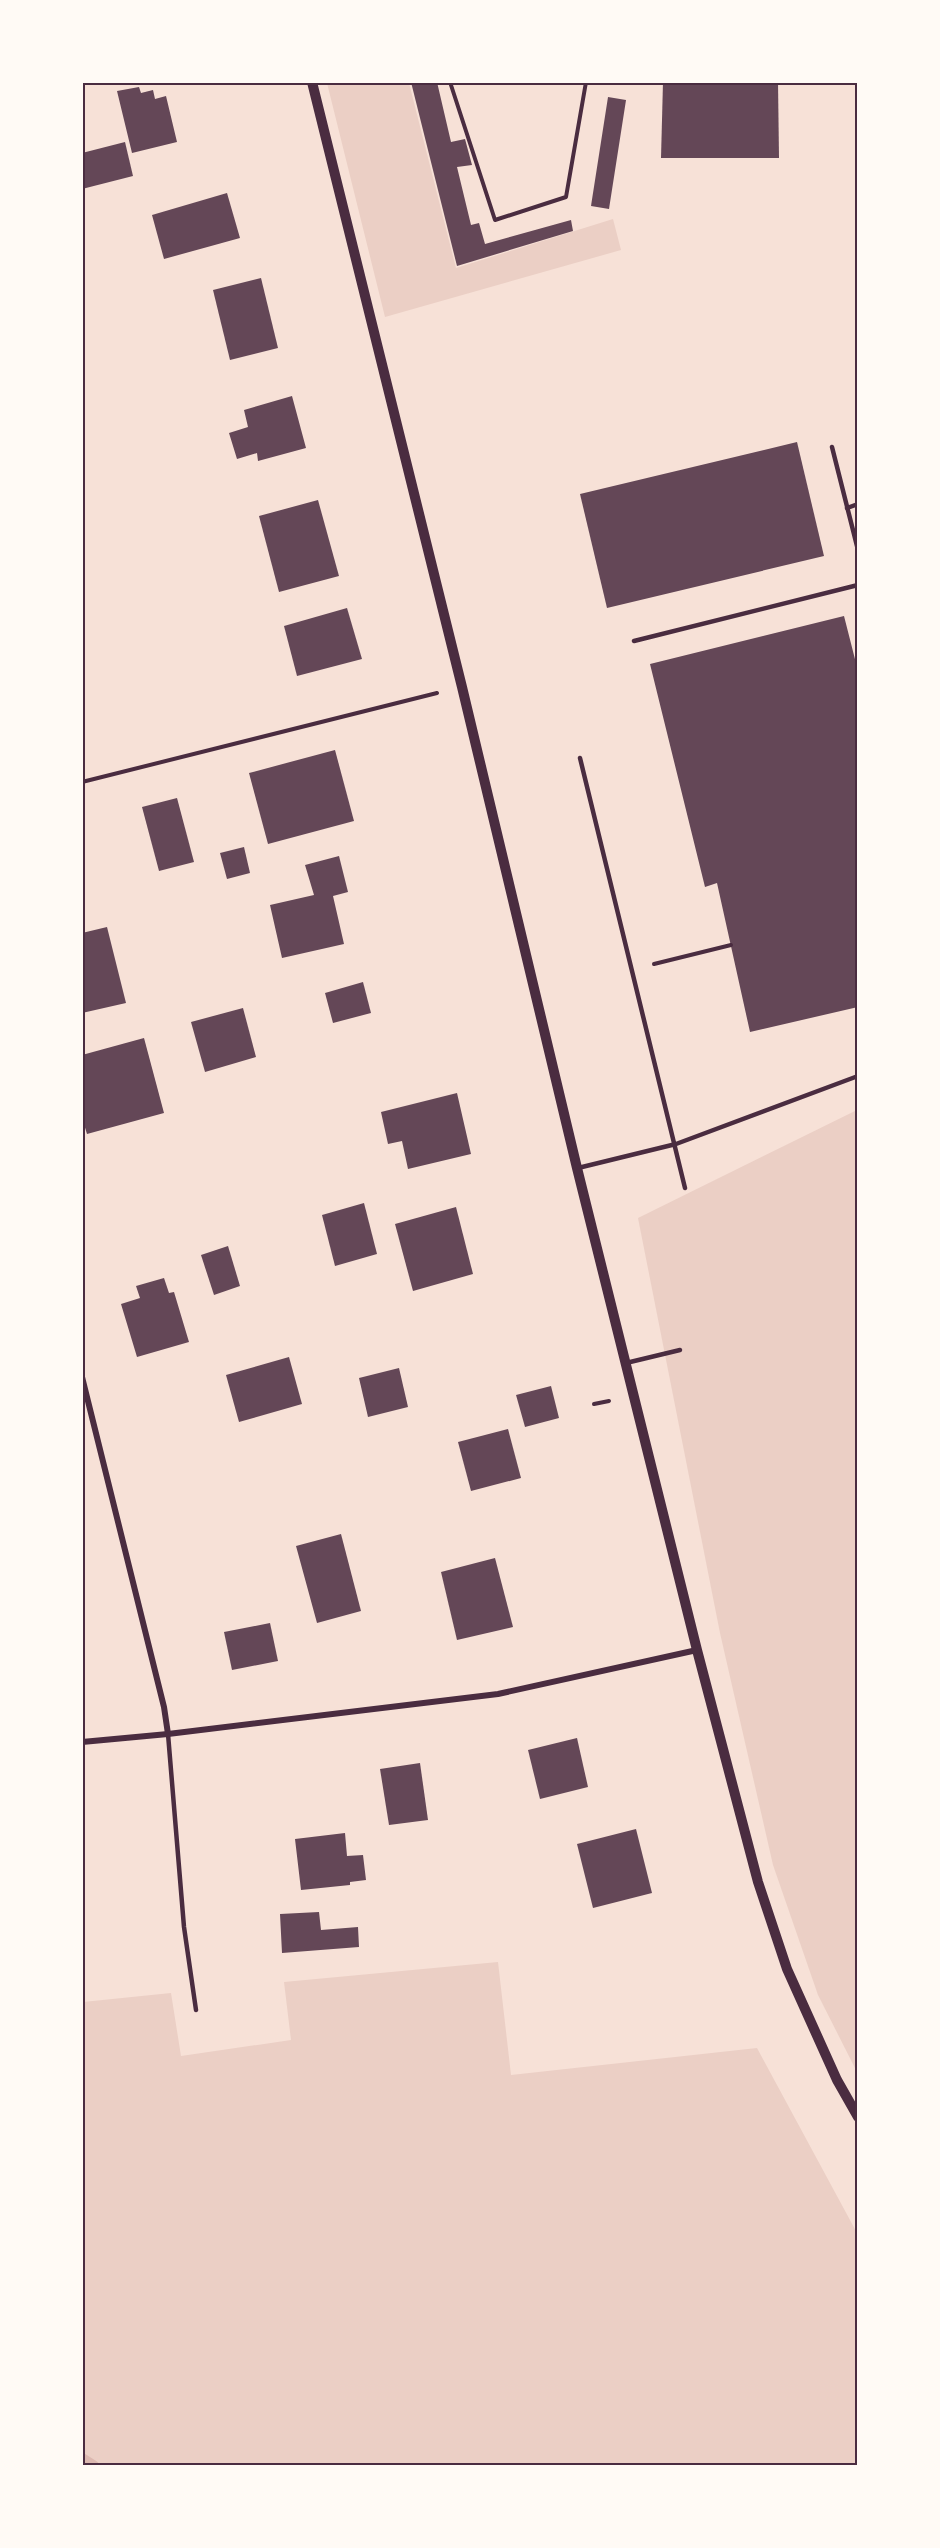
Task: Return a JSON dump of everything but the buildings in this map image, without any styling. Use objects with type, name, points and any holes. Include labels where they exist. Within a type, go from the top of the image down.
[{"type":"street","points":[[312,82],[462,687],[577,1168],[697,1650],[758,1882],[787,1969],[837,2080],[858,2117]]},
{"type":"street","points":[[82,1377],[164,1707],[168,1734]]},
{"type":"street","points":[[82,1742],[168,1734],[498,1694],[697,1650]]},
{"type":"lane","points":[[832,447],[858,550]]},
{"type":"lane","points":[[847,508],[858,504]]},
{"type":"lane","points":[[634,641],[858,585]]},
{"type":"lane","points":[[580,758],[685,1188]]},
{"type":"lane","points":[[577,1168],[676,1144],[858,1076]]},
{"type":"lane","points":[[626,1362],[680,1350]]},
{"type":"lane","points":[[168,1734],[184,1927],[196,2010]]},
{"type":"path","points":[[450,82],[495,220],[566,197],[585,82]]},
{"type":"path","points":[[82,782],[462,687]]},
{"type":"path","points":[[633,970],[731,945]]},
{"type":"path","points":[[594,1404],[616,1400]]},
{"type":"shaded area","points":[[327,83],[409,83],[456,268],[613,219],[621,250],[385,317]]},
{"type":"shaded area","points":[[857,1110],[857,2072],[818,1995],[773,1865],[720,1633],[638,1218]]},
{"type":"shaded area","points":[[498,1962],[511,2075],[757,2048],[857,2233],[857,2465],[83,2465],[83,2002],[171,1993],[181,2056],[291,2040],[284,1982]]},
{"type":"waterway","points":[[82,2459],[93,2466]]}]
